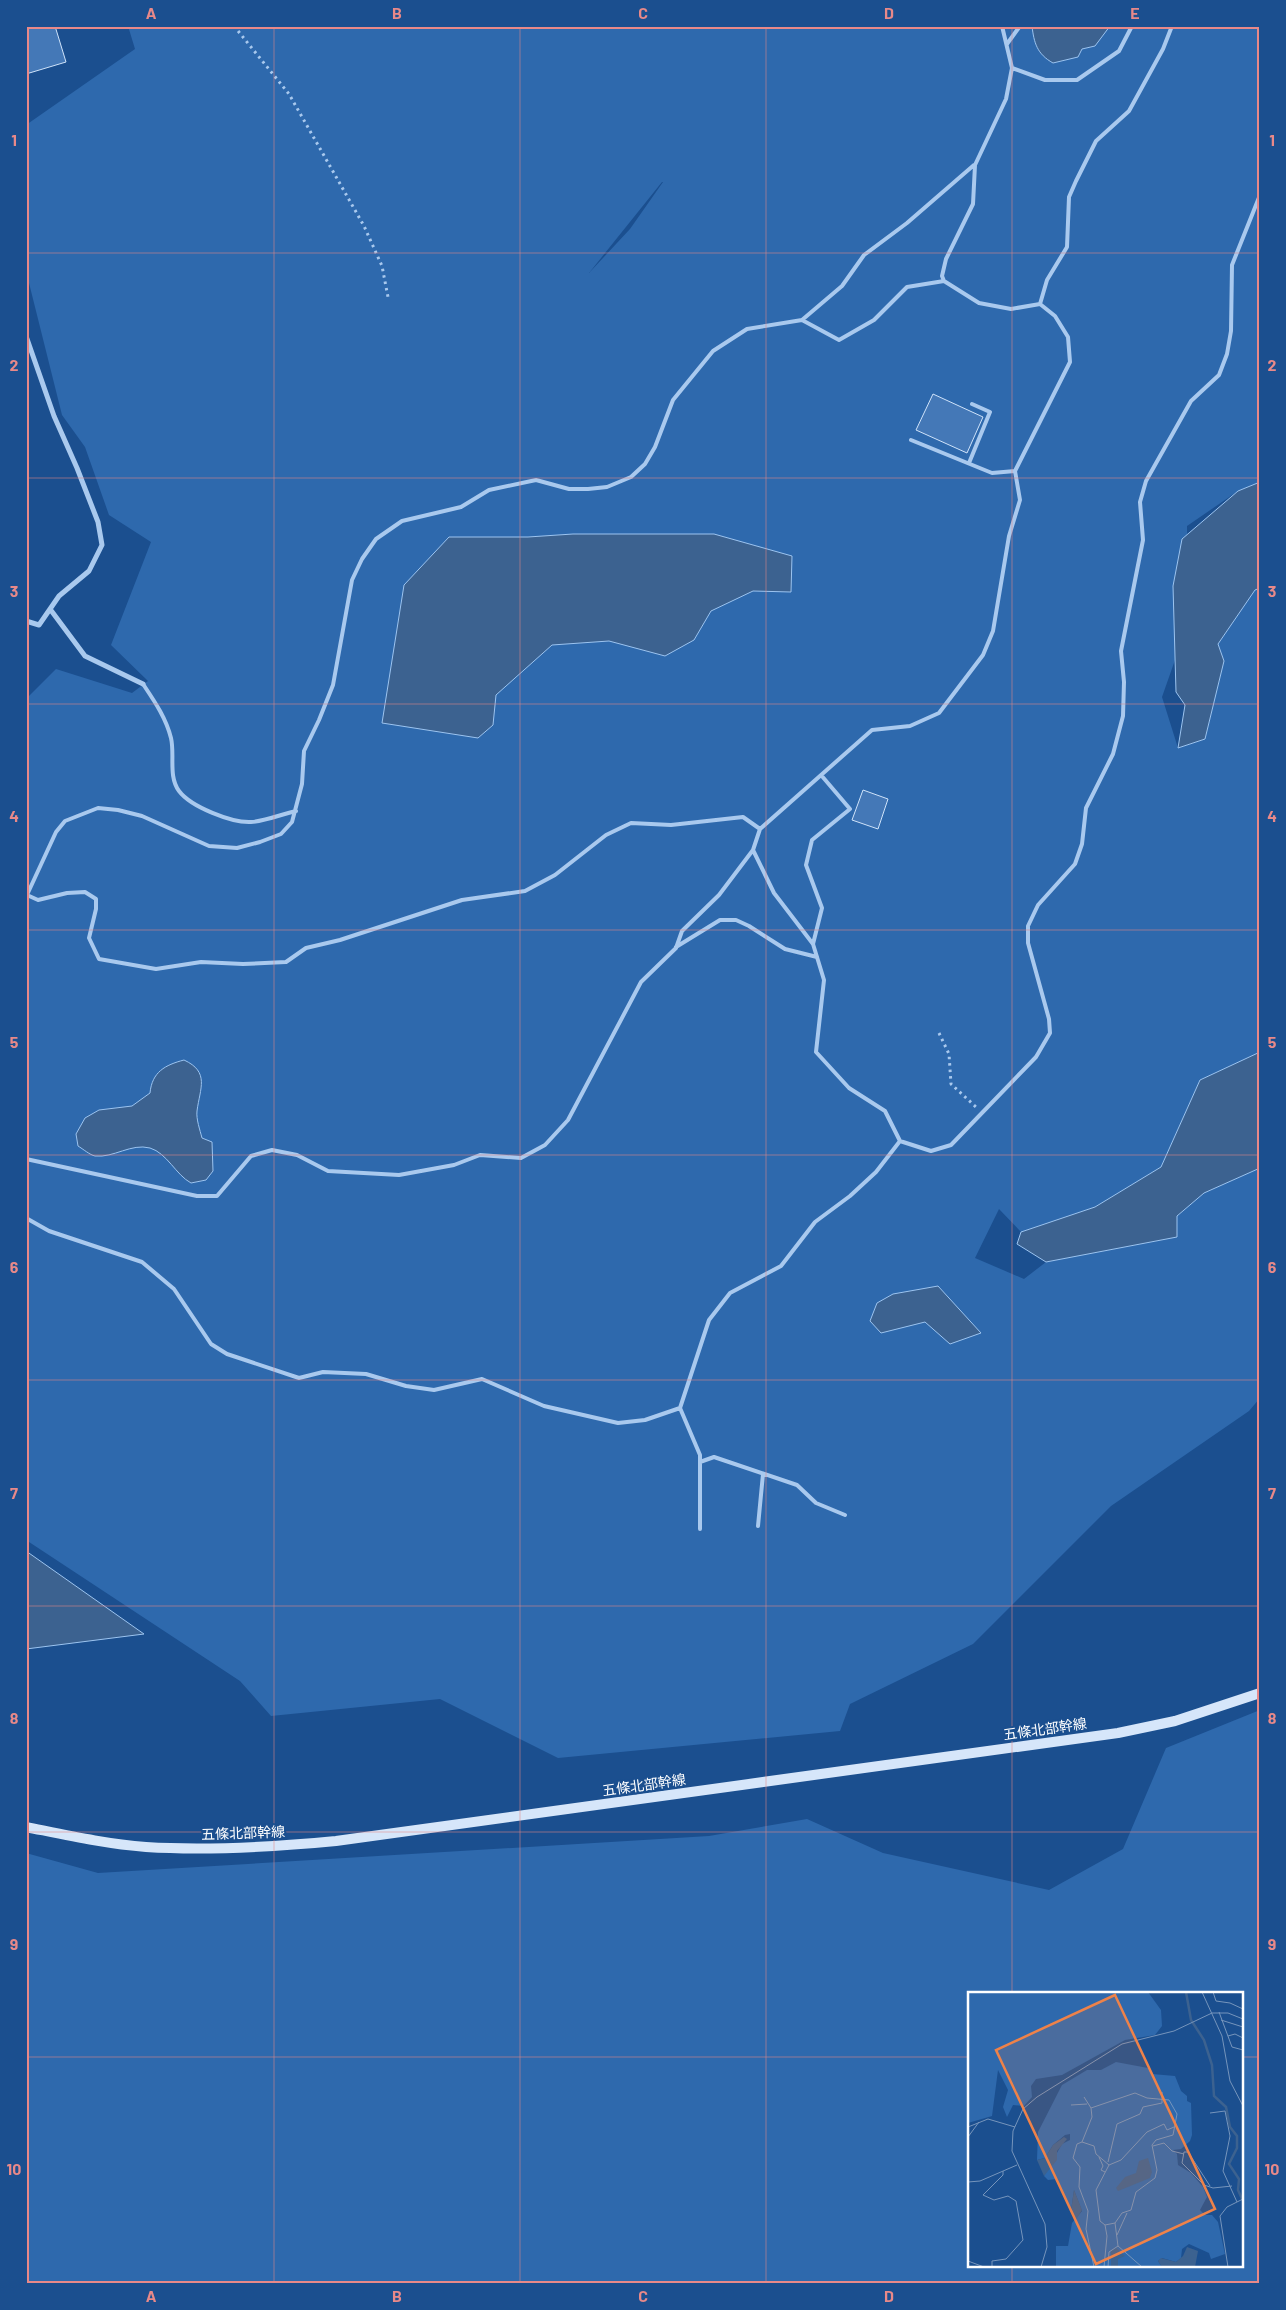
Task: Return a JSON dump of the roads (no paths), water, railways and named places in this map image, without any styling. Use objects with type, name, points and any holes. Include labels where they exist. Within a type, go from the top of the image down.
[{"type":"street","points":[[26,336],[54,416],[98,522],[102,545],[89,571],[59,596],[39,625],[26,621]]},
{"type":"street","points":[[50,609],[85,656],[143,684]]},
{"type":"street","name":"五條北部幹線","points":[[26,1827],[105,1843],[146,1847],[217,1849],[336,1841],[1118,1732],[1174,1722],[1260,1693]]},
{"type":"lane","points":[[676,948],[682,931],[718,895],[754,850],[760,829],[872,730],[910,726],[939,713],[983,655],[993,631],[1009,536],[1020,500],[1015,472],[1070,362],[1068,337],[1055,316],[1040,304],[1011,308],[979,303],[944,281],[942,276],[946,259],[973,204],[975,165],[1006,99],[1012,68],[1002,26]]},
{"type":"lane","points":[[1007,44],[1020,26]]},
{"type":"lane","points":[[1012,68],[1045,80],[1077,80],[1120,51],[1132,26]]},
{"type":"lane","points":[[1040,304],[1047,280],[1067,247],[1069,197],[1076,181],[1096,141],[1129,111],[1163,49],[1172,26]]},
{"type":"lane","points":[[760,829],[743,817],[671,824],[631,823],[606,835],[555,875],[525,891],[462,900],[340,940],[306,948],[286,962],[243,964],[200,962],[156,969],[99,959],[89,938],[96,909],[96,899],[85,892],[38,900],[27,896],[56,832],[64,820],[98,808],[118,810],[142,816],[209,846],[237,848],[281,834],[292,822],[296,811],[302,784],[304,751],[333,685],[352,580],[362,558],[376,539],[402,521],[461,507],[489,490],[536,480],[570,489],[588,489],[607,487],[631,477],[645,464],[673,400],[713,351],[747,329],[802,320],[842,286],[864,256],[975,165]]},
{"type":"lane","points":[[754,850],[774,893],[813,944],[817,957],[824,980],[816,1052],[850,1088],[885,1111],[900,1141],[931,1150],[951,1145],[1036,1057],[1050,1033],[1050,1019],[1028,943],[1028,926],[1038,905],[1075,864],[1082,844],[1086,808],[1113,754],[1123,716],[1124,682],[1121,651],[1143,540],[1140,502],[1146,481],[1191,401],[1219,376],[1225,361],[1231,331],[1232,265],[1260,194]]},
{"type":"lane","points":[[802,320],[839,340],[874,320],[907,287],[944,281]]},
{"type":"lane","points":[[969,463],[990,412],[972,404]]},
{"type":"lane","points":[[911,440],[992,473],[1015,472]]},
{"type":"lane","points":[[143,684],[162,713],[172,740],[172,769],[178,790],[197,806],[230,820],[251,822],[296,811]]},
{"type":"lane","points":[[813,944],[822,908],[806,865],[812,840],[850,809],[821,775]]},
{"type":"lane","points":[[26,1159],[197,1196],[217,1196],[251,1156],[272,1150],[297,1155],[328,1171],[399,1175],[454,1165],[480,1155],[522,1158],[545,1146],[568,1120],[642,982],[676,948],[720,920],[736,920],[785,949],[817,957]]},
{"type":"lane","points":[[700,1529],[700,1455],[680,1408],[709,1320],[730,1293],[780,1266],[815,1222],[850,1196],[876,1172],[900,1141]]},
{"type":"lane","points":[[26,1218],[49,1231],[142,1262],[174,1289],[211,1344],[228,1354],[299,1378],[323,1372],[366,1374],[406,1386],[434,1390],[482,1379],[544,1406],[618,1423],[645,1420],[680,1408]]},
{"type":"lane","points":[[700,1462],[714,1457],[797,1485],[816,1503],[845,1515]]},
{"type":"lane","points":[[758,1526],[763,1474]]}]
